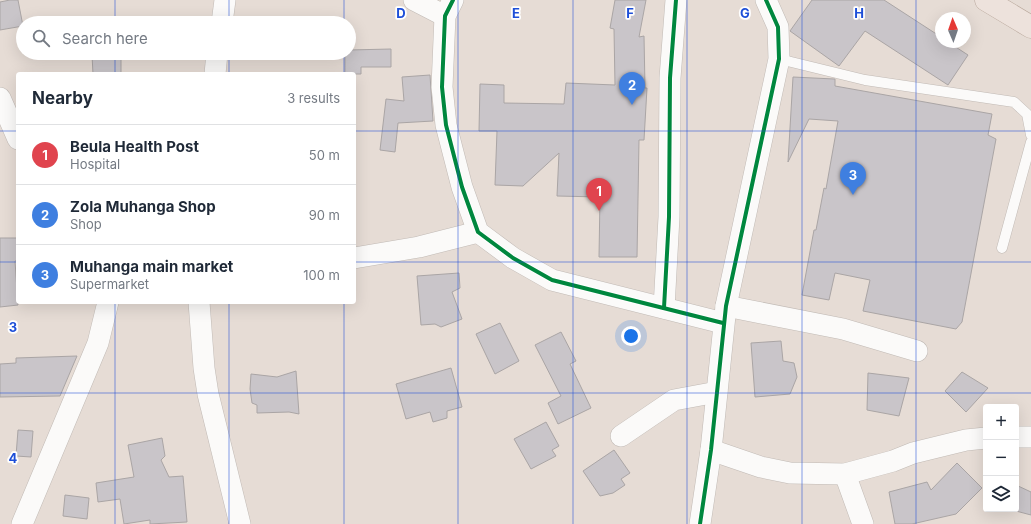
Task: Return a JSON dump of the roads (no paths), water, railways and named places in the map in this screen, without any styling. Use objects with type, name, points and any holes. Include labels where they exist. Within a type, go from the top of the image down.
[{"type":"highway","points":[[986,0],[1031,27]]},
{"type":"street","points":[[223,16],[225,0]]},
{"type":"street","points":[[414,0],[449,8],[442,87],[446,125],[454,162],[478,232],[513,258],[552,280],[664,308],[843,329],[917,351]]},
{"type":"street","points":[[664,308],[669,218],[670,78],[676,0]]},
{"type":"street","points":[[700,524],[711,450],[724,315],[778,59],[778,27],[766,0]]},
{"type":"street","points":[[215,72],[216,60]]},
{"type":"street","points":[[0,98],[16,134]]},
{"type":"street","points":[[356,258],[419,247],[478,232]]},
{"type":"street","points":[[22,524],[98,343],[108,304]]},
{"type":"street","points":[[200,304],[204,368],[207,387],[240,524]]},
{"type":"street","points":[[621,436],[674,400],[717,392]]},
{"type":"street","points":[[1019,437],[1031,437]]},
{"type":"street","points":[[711,450],[761,467],[790,473],[845,474],[893,461],[926,449],[966,440],[983,438]]},
{"type":"street","points":[[845,474],[863,524]]},
{"type":"lane","points":[[778,59],[865,80],[1014,102],[1027,114],[1031,135]]},
{"type":"lane","points":[[1002,248],[1031,142]]},
{"type":"place","name":"Zola Muhanga Shop","points":[[632,105]]},
{"type":"place","name":"Muhanga main market","points":[[853,195]]},
{"type":"place","name":"Beula Health Post","points":[[599,211]]}]
